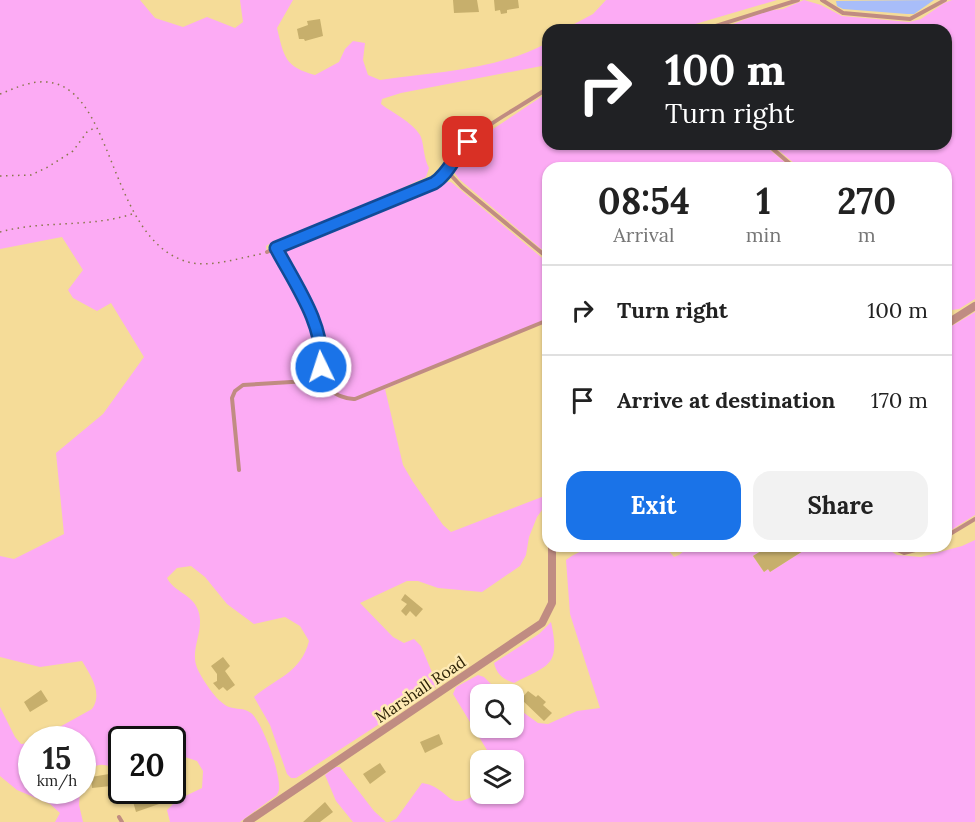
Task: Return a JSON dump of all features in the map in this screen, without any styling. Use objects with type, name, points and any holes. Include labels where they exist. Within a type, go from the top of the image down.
[{"type":"street","points":[[952,321],[975,306]]},
{"type":"street","name":"Marshall Road","points":[[247,822],[542,623],[552,603],[552,552]]},
{"type":"lane","points":[[722,24],[798,0]]},
{"type":"lane","points":[[826,1],[843,13],[910,19],[945,0]]},
{"type":"lane","points":[[267,252],[438,180],[468,142],[542,92]]},
{"type":"lane","points":[[774,150],[788,162]]},
{"type":"lane","points":[[446,170],[462,187],[542,253]]},
{"type":"lane","points":[[276,248],[314,322],[322,355],[318,384]]},
{"type":"lane","points":[[238,470],[232,398],[235,391],[250,384],[297,381],[318,384],[344,398],[355,399],[542,322]]},
{"type":"lane","points":[[952,533],[975,519]]},
{"type":"lane","points":[[119,817],[122,822]]},
{"type":"path","points":[[0,94],[28,83],[52,83],[72,92],[82,102],[97,127],[133,214],[160,246],[189,262],[220,262],[267,252]]},
{"type":"path","points":[[0,176],[31,175],[48,167],[72,151],[87,132],[97,127]]},
{"type":"path","points":[[0,232],[51,224],[114,219],[133,214]]},
{"type":"shaded area","points":[[0,0],[140,0],[155,18],[183,27],[207,17],[235,28],[243,22],[240,0],[293,0],[277,28],[284,54],[297,68],[315,75],[339,62],[345,49],[353,41],[365,43],[363,60],[368,75],[380,80],[466,69],[508,59],[542,45],[542,66],[401,93],[382,99],[381,104],[407,122],[420,135],[429,168],[426,177],[327,223],[274,241],[266,246],[267,252],[274,254],[451,182],[542,258],[542,322],[385,389],[403,465],[443,525],[451,532],[542,497],[542,510],[529,537],[526,555],[520,566],[482,592],[438,588],[418,581],[407,581],[360,603],[393,637],[404,643],[414,639],[421,646],[436,682],[435,688],[296,778],[291,778],[287,774],[270,725],[254,697],[287,674],[300,661],[309,641],[300,626],[285,617],[254,624],[227,604],[205,577],[191,566],[177,568],[167,578],[174,587],[192,600],[198,610],[200,626],[195,657],[202,676],[212,692],[225,705],[251,713],[261,727],[274,761],[279,783],[277,795],[240,822],[170,822],[167,810],[173,804],[186,804],[186,796],[202,788],[203,771],[197,761],[186,757],[186,726],[108,726],[108,766],[96,766],[96,726],[61,726],[92,709],[95,703],[96,691],[82,661],[40,667],[0,657],[0,556],[14,559],[64,534],[56,453],[103,414],[144,357],[111,303],[97,311],[73,298],[68,290],[83,270],[62,237],[0,249]]},
{"type":"shaded area","points":[[606,0],[777,0],[695,24],[574,24],[593,14]]},
{"type":"shaded area","points":[[804,0],[821,5],[842,16],[909,22],[921,19],[952,0],[975,0],[975,299],[959,309],[952,310],[952,162],[793,162],[778,150],[952,150],[952,24],[733,24],[766,11],[783,9]]},
{"type":"shaded area","points":[[542,96],[542,150],[770,150],[785,162],[542,162],[542,250],[459,179],[454,172],[454,165],[487,133]]},
{"type":"shaded area","points":[[975,312],[975,515],[952,530],[952,326]]},
{"type":"shaded area","points":[[975,540],[975,822],[389,822],[396,819],[422,783],[439,789],[455,801],[470,797],[470,804],[524,804],[524,750],[487,750],[480,738],[524,738],[524,713],[538,723],[548,724],[577,711],[600,708],[570,614],[566,560],[576,553],[669,552],[674,557],[683,552],[759,552],[753,556],[764,572],[768,569],[770,572],[801,552],[892,552],[897,555],[921,557],[940,552],[952,552],[952,549]]},
{"type":"shaded area","points":[[551,622],[554,648],[549,663],[514,683],[501,676],[494,663],[539,634]]},
{"type":"shaded area","points":[[478,675],[491,684],[470,684],[470,722],[453,694],[456,687]]},
{"type":"shaded area","points":[[0,707],[18,740],[18,790],[0,776]]},
{"type":"shaded area","points":[[335,767],[340,767],[374,811],[386,822],[353,822],[336,801],[325,775]]},
{"type":"shaded area","points":[[50,804],[79,804],[83,822],[55,822],[60,813]]},
{"type":"water","points":[[934,0],[914,14],[843,9],[837,6],[836,1]]},
{"type":"building","points":[[453,0],[477,0],[479,12],[454,13]]},
{"type":"building","points":[[494,0],[518,0],[519,8],[507,10],[507,13],[501,14],[500,10],[495,11]]},
{"type":"building","points":[[320,19],[323,36],[305,41],[299,39],[297,29],[308,25],[307,21]]},
{"type":"building","points":[[759,552],[801,552],[770,572],[768,569],[764,572],[753,556]]},
{"type":"building","points":[[405,594],[423,609],[416,617],[410,611],[406,616],[401,611],[407,604],[401,600]]},
{"type":"building","points":[[223,657],[230,666],[225,671],[235,685],[227,691],[223,687],[219,690],[213,683],[217,681],[217,674],[211,666]]},
{"type":"building","points":[[41,690],[48,701],[30,712],[24,702]]},
{"type":"building","points":[[528,691],[536,697],[538,695],[546,702],[543,705],[552,713],[544,721],[524,702],[524,696]]},
{"type":"building","points":[[439,734],[443,744],[425,753],[420,742]]},
{"type":"building","points":[[380,763],[386,772],[370,784],[363,774]]},
{"type":"building","points":[[108,774],[108,786],[96,788],[96,776]]},
{"type":"building","points":[[325,802],[333,812],[320,822],[303,822]]},
{"type":"building","points":[[134,804],[159,804],[136,812]]},
{"type":"route","points":[[321,367],[321,344],[314,322],[276,248],[434,183],[442,177],[459,150],[468,142]]}]
